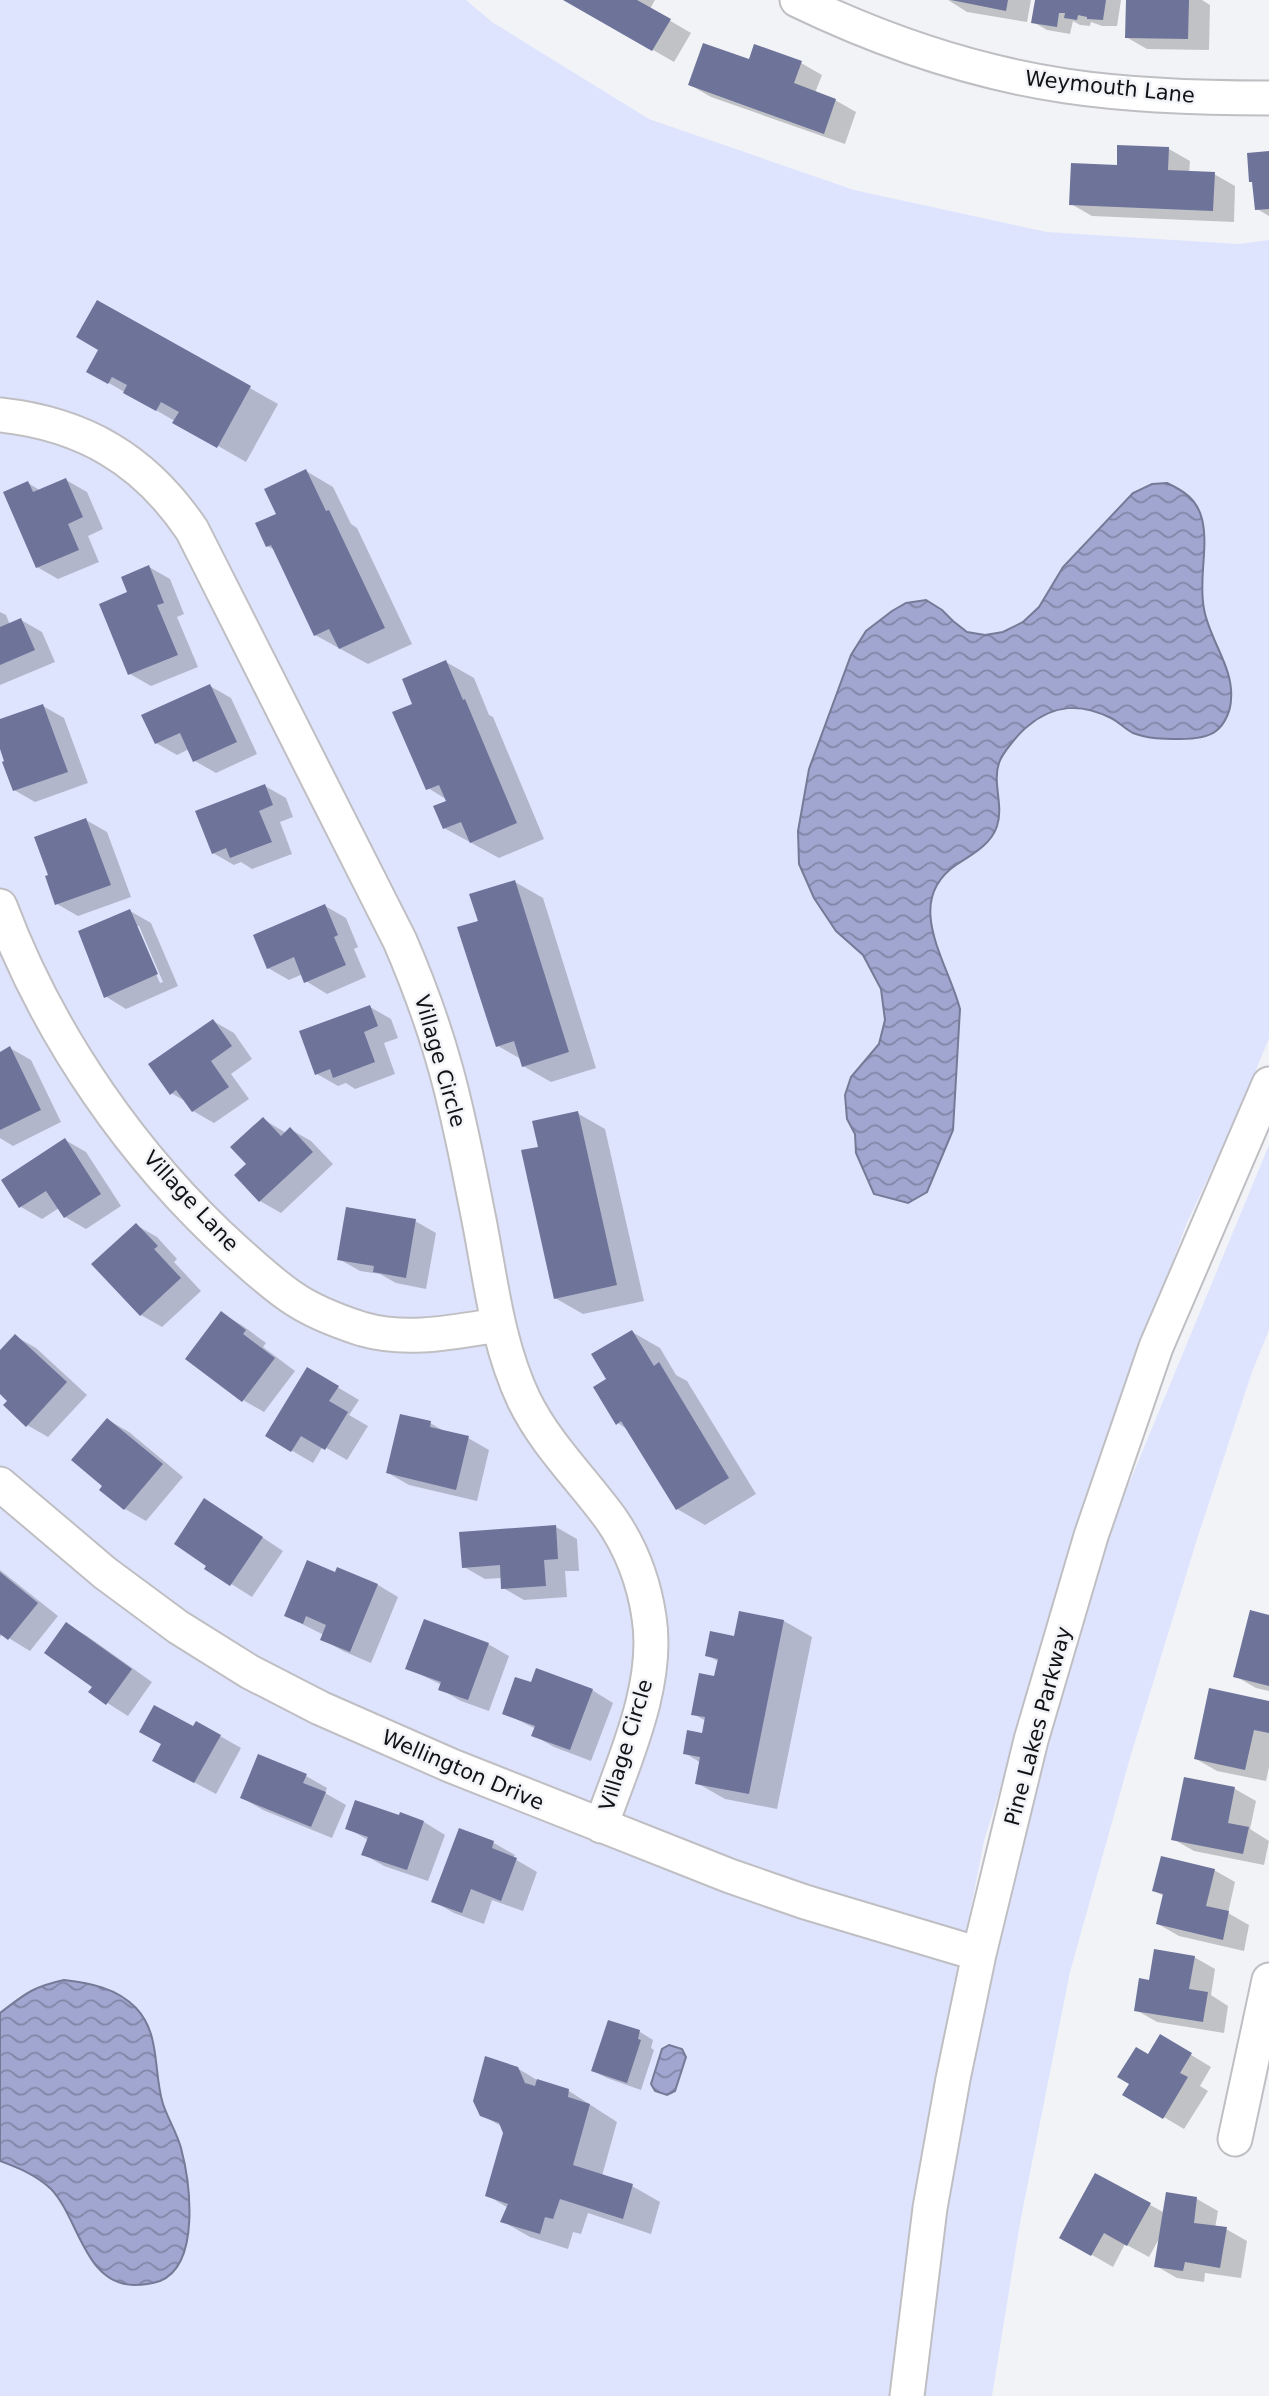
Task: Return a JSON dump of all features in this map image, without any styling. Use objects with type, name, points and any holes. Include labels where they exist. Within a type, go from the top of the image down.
[{"type":"street","name":"Weymouth Lane","points":[[797,0],[911,47],[1028,79],[1126,93],[1204,98],[1269,98]]},
{"type":"street","name":"Village Circle","points":[[0,415],[45,422],[109,448],[154,482],[178,510],[192,530],[386,913],[421,993],[447,1071],[498,1325],[514,1375],[547,1440],[616,1528],[636,1568],[647,1604],[651,1637],[648,1684],[601,1826]]},
{"type":"street","name":"Village Lane","points":[[0,906],[39,996],[92,1082],[180,1195],[205,1222],[260,1272],[306,1306],[342,1322],[380,1333],[411,1336],[498,1325]]},
{"type":"street","name":"Pine Lakes Parkway","points":[[907,2396],[930,2208],[958,2054],[979,1954],[1031,1740],[1091,1536],[1156,1347],[1269,1084]]},
{"type":"street","name":"Wellington Drive","points":[[0,1484],[105,1573],[178,1627],[289,1693],[376,1734],[730,1876],[805,1902],[979,1954]]},
{"type":"street","points":[[1235,2139],[1269,1980]]},
{"type":"shaded area","points":[[0,0],[466,0],[492,22],[649,119],[854,190],[1047,232],[1238,244],[1269,240],[1269,1038],[1242,1105],[1186,1225],[1102,1455],[984,1841],[923,2156],[890,2396],[0,2396]]},
{"type":"shaded area","points":[[1269,1145],[1269,1330],[1252,1372],[1198,1536],[1130,1758],[1070,1972],[1020,2223],[992,2396],[921,2396],[947,2204],[977,2045],[1046,1742],[1090,1589],[1114,1520]]},
{"type":"water","points":[[1167,483],[1189,496],[1202,519],[1202,598],[1207,620],[1229,676],[1231,699],[1227,716],[1216,731],[1208,735],[1189,739],[1162,739],[1133,733],[1100,713],[1068,708],[1048,713],[1038,719],[1007,748],[997,771],[999,818],[994,833],[980,849],[940,880],[932,897],[930,914],[933,933],[960,1009],[953,1130],[927,1192],[908,1203],[874,1194],[856,1153],[855,1134],[847,1119],[845,1095],[851,1077],[879,1044],[885,1020],[881,989],[863,955],[836,931],[814,898],[799,864],[798,831],[809,769],[851,655],[866,631],[906,603],[926,600],[967,632],[985,635],[1003,632],[1023,622],[1039,607],[1063,567],[1133,493],[1152,484]]},
{"type":"water","points":[[64,1980],[112,1991],[129,2001],[144,2018],[153,2041],[160,2092],[181,2148],[189,2201],[187,2240],[182,2258],[173,2272],[160,2281],[134,2285],[117,2282],[104,2274],[84,2248],[61,2201],[51,2189],[27,2172],[0,2161],[0,2013],[29,1992]]},
{"type":"water","points":[[669,2045],[682,2049],[686,2057],[675,2091],[667,2095],[655,2091],[651,2084],[662,2049]]},
{"type":"building","points":[[563,0],[637,0],[671,19],[652,51]]},
{"type":"building","points":[[951,0],[1008,0],[1006,11]]},
{"type":"building","points":[[1035,0],[1106,0],[1103,20],[1087,19],[1078,15],[1077,20],[1064,18],[1065,13],[1059,13],[1057,27],[1031,23]]},
{"type":"building","points":[[1126,0],[1189,0],[1188,39],[1125,38]]},
{"type":"building","points":[[703,43],[749,59],[754,44],[802,61],[794,83],[836,99],[824,134],[688,85]]},
{"type":"building","points":[[1117,145],[1169,147],[1168,170],[1215,172],[1213,211],[1069,205],[1071,163],[1117,165]]},
{"type":"building","points":[[1269,151],[1269,209],[1255,210],[1247,153]]},
{"type":"building","points":[[97,300],[251,386],[217,448],[172,423],[179,412],[161,402],[156,411],[123,393],[127,385],[112,377],[108,384],[86,372],[98,350],[76,337]]},
{"type":"building","points":[[306,469],[326,511],[329,510],[385,628],[339,649],[329,629],[314,636],[271,545],[266,547],[255,523],[276,514],[264,489]]},
{"type":"building","points":[[66,478],[83,517],[68,524],[79,550],[36,568],[3,492],[28,481],[33,492]]},
{"type":"building","points":[[149,565],[164,603],[157,605],[178,655],[128,675],[99,604],[127,592],[121,577]]},
{"type":"building","points":[[21,618],[35,650],[0,665],[0,627]]},
{"type":"building","points":[[446,660],[517,823],[470,843],[461,822],[443,829],[433,806],[446,801],[439,785],[426,790],[392,712],[412,704],[402,679]]},
{"type":"building","points":[[210,684],[237,742],[193,762],[180,733],[155,744],[141,715]]},
{"type":"building","points":[[43,704],[68,772],[13,791],[2,762],[0,719]]},
{"type":"building","points":[[265,784],[273,805],[259,811],[272,842],[230,858],[226,848],[212,854],[195,811]]},
{"type":"building","points":[[86,818],[111,885],[55,905],[45,876],[48,875],[34,837]]},
{"type":"building","points":[[515,880],[569,1052],[522,1067],[514,1041],[496,1047],[457,927],[478,921],[469,894]]},
{"type":"building","points":[[325,904],[338,935],[334,937],[346,965],[304,983],[294,957],[267,969],[253,935]]},
{"type":"building","points":[[130,909],[158,974],[104,998],[78,931]]},
{"type":"building","points":[[370,1005],[378,1026],[364,1032],[375,1062],[333,1078],[330,1069],[315,1075],[299,1031]]},
{"type":"building","points":[[213,1019],[232,1046],[211,1061],[229,1087],[192,1112],[176,1090],[170,1095],[148,1064]]},
{"type":"building","points":[[10,1046],[41,1110],[0,1130],[0,1052]]},
{"type":"building","points":[[578,1111],[617,1285],[554,1299],[521,1150],[538,1147],[532,1121]]},
{"type":"building","points":[[263,1117],[281,1136],[290,1127],[313,1152],[259,1202],[234,1175],[246,1164],[230,1147]]},
{"type":"building","points":[[65,1138],[101,1194],[64,1218],[46,1191],[19,1208],[1,1180]]},
{"type":"building","points":[[346,1207],[416,1219],[406,1278],[373,1272],[374,1266],[337,1260]]},
{"type":"building","points":[[136,1223],[158,1246],[154,1249],[181,1278],[140,1316],[91,1264]]},
{"type":"building","points":[[221,1311],[246,1330],[243,1334],[275,1358],[242,1402],[185,1359]]},
{"type":"building","points":[[632,1330],[654,1366],[659,1362],[729,1478],[676,1510],[621,1421],[616,1425],[593,1387],[606,1379],[591,1354]]},
{"type":"building","points":[[15,1334],[67,1382],[26,1427],[3,1405],[7,1401],[0,1394],[0,1350]]},
{"type":"building","points":[[307,1367],[339,1386],[329,1401],[348,1412],[325,1450],[301,1436],[291,1452],[265,1436]]},
{"type":"building","points":[[400,1414],[431,1421],[430,1427],[469,1436],[456,1490],[386,1473]]},
{"type":"building","points":[[107,1418],[163,1464],[124,1510],[99,1490],[102,1486],[71,1460]]},
{"type":"building","points":[[204,1498],[263,1537],[230,1586],[174,1544]]},
{"type":"building","points":[[556,1525],[558,1559],[544,1560],[546,1586],[501,1589],[500,1565],[462,1568],[459,1532]]},
{"type":"building","points":[[307,1560],[335,1572],[337,1567],[378,1584],[350,1652],[320,1640],[326,1625],[306,1616],[303,1624],[284,1616]]},
{"type":"building","points":[[0,1572],[38,1603],[8,1640],[0,1634]]},
{"type":"building","points":[[1250,1610],[1269,1615],[1269,1686],[1233,1677]]},
{"type":"building","points":[[739,1611],[784,1620],[749,1794],[695,1784],[700,1757],[683,1754],[687,1730],[702,1733],[705,1717],[691,1715],[699,1673],[714,1676],[718,1659],[705,1656],[710,1631],[734,1636]]},
{"type":"building","points":[[424,1619],[489,1643],[468,1700],[438,1690],[441,1682],[405,1669]]},
{"type":"building","points":[[66,1622],[132,1669],[106,1705],[88,1692],[92,1687],[44,1653]]},
{"type":"building","points":[[536,1668],[593,1689],[570,1750],[531,1736],[535,1726],[502,1714],[515,1677],[531,1682]]},
{"type":"building","points":[[1209,1688],[1269,1701],[1269,1733],[1254,1730],[1245,1770],[1194,1759]]},
{"type":"building","points":[[154,1705],[193,1726],[196,1721],[221,1735],[194,1783],[152,1761],[161,1744],[139,1732]]},
{"type":"building","points":[[258,1754],[307,1774],[303,1783],[326,1792],[311,1827],[240,1798]]},
{"type":"building","points":[[1184,1777],[1235,1787],[1228,1823],[1249,1827],[1243,1854],[1171,1840]]},
{"type":"building","points":[[355,1800],[424,1821],[407,1870],[361,1855],[368,1837],[345,1829]]},
{"type":"building","points":[[459,1828],[494,1841],[492,1848],[517,1858],[501,1901],[471,1889],[462,1913],[431,1902]]},
{"type":"building","points":[[1161,1856],[1215,1869],[1206,1906],[1229,1911],[1223,1940],[1156,1924],[1163,1894],[1152,1891]]},
{"type":"building","points":[[1154,1949],[1195,1956],[1189,1989],[1208,1992],[1203,2022],[1134,2011],[1139,1978],[1149,1980]]},
{"type":"building","points":[[608,2020],[640,2030],[638,2039],[641,2040],[627,2083],[591,2071]]},
{"type":"building","points":[[1160,2034],[1192,2053],[1180,2073],[1188,2077],[1163,2119],[1122,2095],[1129,2084],[1117,2077],[1136,2047],[1148,2054]]},
{"type":"building","points":[[485,2056],[518,2067],[525,2083],[535,2086],[537,2079],[569,2089],[568,2097],[590,2104],[573,2165],[633,2184],[623,2219],[560,2199],[553,2219],[545,2217],[540,2234],[500,2222],[508,2204],[485,2196],[503,2133],[499,2123],[480,2116],[473,2101]]},
{"type":"building","points":[[1095,2173],[1151,2203],[1127,2246],[1104,2233],[1091,2256],[1059,2238]]},
{"type":"building","points":[[1166,2192],[1197,2197],[1194,2223],[1227,2227],[1220,2268],[1185,2262],[1183,2271],[1154,2267]]}]
